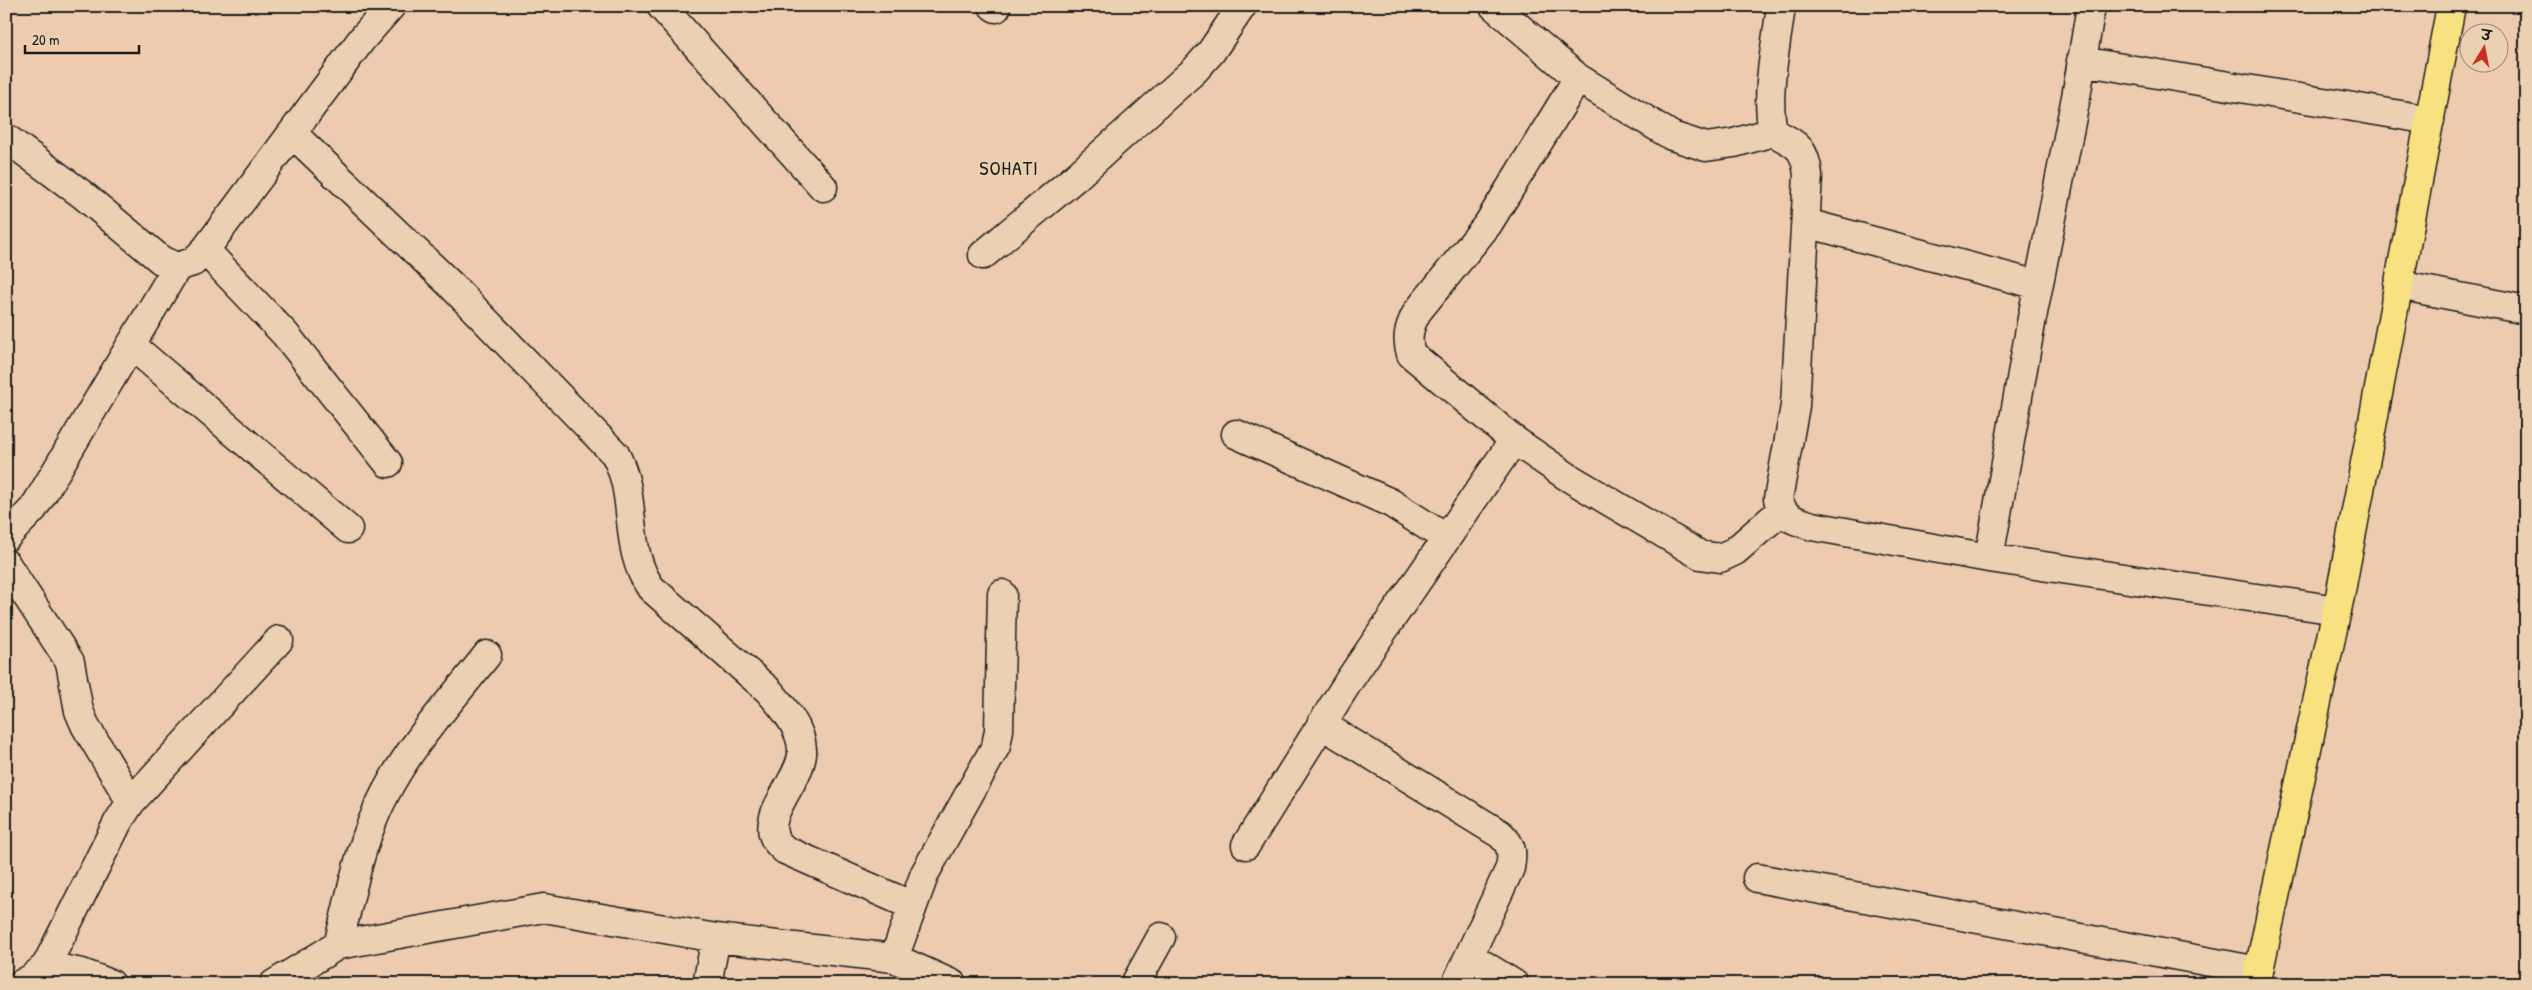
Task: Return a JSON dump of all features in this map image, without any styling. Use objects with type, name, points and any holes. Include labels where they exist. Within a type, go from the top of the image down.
[{"type":"main road","points":[[2257,977],[2337,610],[2451,6]]},
{"type":"street","points":[[6,138],[84,195],[160,260],[177,267],[194,262],[205,250],[362,39],[392,6]]},
{"type":"street","points":[[661,6],[823,187]]},
{"type":"street","points":[[983,255],[1076,177],[1195,70],[1211,52],[1242,6]]},
{"type":"street","points":[[1494,6],[1578,78],[1672,136],[1706,147],[1734,143],[1773,132],[1798,145],[1806,158],[1808,174],[1806,224],[1795,406],[1778,499],[1781,511],[1791,519],[1812,526],[1989,558],[2337,610]]},
{"type":"street","points":[[1773,132],[1769,97],[1781,6]]},
{"type":"street","points":[[1989,558],[2038,285],[2076,98],[2091,6]]},
{"type":"street","points":[[2081,61],[2430,120]]},
{"type":"street","points":[[1578,78],[1488,224],[1417,312],[1410,326],[1407,342],[1411,354],[1514,440],[1568,477],[1700,555],[1720,558],[1735,551],[1781,511]]},
{"type":"street","points":[[292,133],[451,285],[615,454],[628,484],[635,555],[640,573],[651,588],[768,690],[781,704],[800,734],[803,751],[798,767],[772,823],[774,838],[785,850],[913,906]]},
{"type":"street","points":[[1806,224],[2038,285]]},
{"type":"street","points":[[205,250],[285,334],[388,463]]},
{"type":"street","points":[[6,537],[33,509],[42,495],[177,267]]},
{"type":"street","points":[[2398,285],[2526,310]]},
{"type":"street","points":[[131,345],[348,529]]},
{"type":"street","points":[[1236,434],[1391,503],[1446,538]]},
{"type":"street","points":[[1246,845],[1321,724],[1514,440]]},
{"type":"street","points":[[6,564],[70,662],[79,711],[85,725],[131,802]]},
{"type":"street","points":[[894,958],[925,873],[996,746],[999,730],[1002,594]]},
{"type":"street","points":[[21,984],[32,978],[46,966],[118,822],[131,802],[279,640]]},
{"type":"street","points":[[338,945],[367,835],[384,796],[410,753],[487,655]]},
{"type":"street","points":[[1321,724],[1500,834],[1511,844],[1513,854],[1510,868],[1456,984]]},
{"type":"street","points":[[1757,878],[2257,977]]},
{"type":"street","points":[[274,984],[338,945],[544,908],[716,938],[894,958],[952,984]]},
{"type":"street","points":[[1134,984],[1161,937]]},
{"type":"street","points":[[707,984],[716,938]]},
{"type":"street","points":[[1469,956],[1514,984]]},
{"type":"street","points":[[46,966],[82,973],[111,984]]},
{"type":"district","name":"SOHATI","points":[[1009,168]]}]
